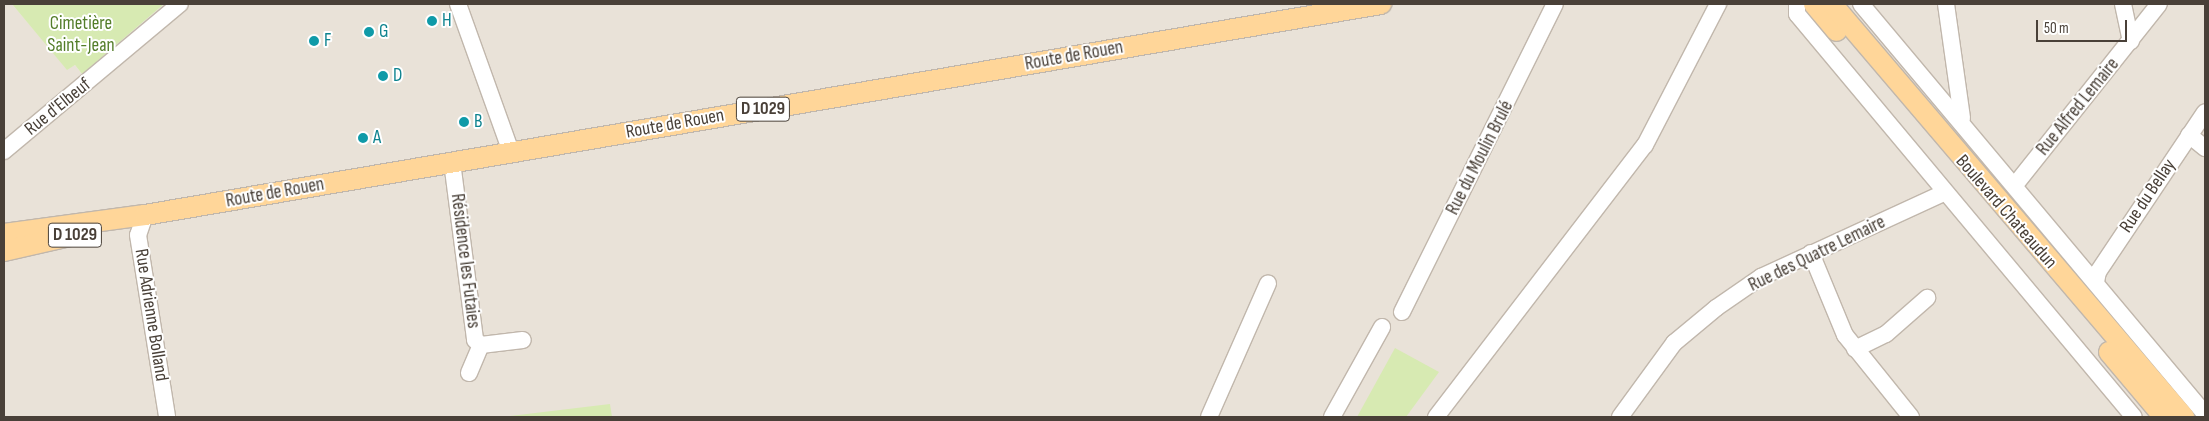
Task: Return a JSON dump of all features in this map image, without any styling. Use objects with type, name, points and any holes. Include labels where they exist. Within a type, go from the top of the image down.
[{"type":"main road","name":"Route de Rouen","points":[[4,234],[145,215],[1381,4]]},
{"type":"main road","name":"Boulevard Chateaudun","points":[[1814,4],[2164,417]]},
{"type":"main road","name":"Boulevard Chateaudun","points":[[1832,4],[2184,417]]},
{"type":"main road","name":"Route de Rouen","points":[[4,251],[145,215]]},
{"type":"street","name":"Rue d'Elbeuf","points":[[4,151],[180,4]]},
{"type":"street","points":[[458,4],[510,152]]},
{"type":"street","name":"Rue du Moulin Brulé","points":[[1402,312],[1555,4]]},
{"type":"street","points":[[1436,417],[1644,145],[1718,4]]},
{"type":"street","name":"Boulevard Chateaudun","points":[[1797,4],[1797,14],[1944,193],[2134,417]]},
{"type":"street","name":"Boulevard Chateaudun","points":[[1861,4],[1965,125],[2205,414]]},
{"type":"street","points":[[1946,4],[1956,102],[1965,125]]},
{"type":"street","points":[[2123,4],[2131,41]]},
{"type":"street","name":"Rue Alfred Lemaire","points":[[2015,185],[2131,41],[2158,4]]},
{"type":"street","name":"Rue du Bellay","points":[[2096,282],[2098,272],[2205,112]]},
{"type":"street","points":[[2189,135],[2205,148]]},
{"type":"street","name":"Résidence les Futaies","points":[[452,162],[475,340],[481,345],[523,340]]},
{"type":"street","name":"Rue des Quatre Lemaire","points":[[1620,417],[1674,343],[1761,277],[1944,193]]},
{"type":"street","name":"Rue Adrienne Bolland","points":[[145,215],[138,235],[167,417]]},
{"type":"street","points":[[1811,253],[1855,349],[1911,417]]},
{"type":"street","points":[[1209,417],[1268,283]]},
{"type":"street","points":[[1855,349],[1886,334],[1927,298]]},
{"type":"street","points":[[1332,417],[1382,326]]},
{"type":"street","points":[[469,373],[481,345]]},
{"type":"shaded area","points":[[4,4],[12,4],[67,69],[75,65],[82,74],[164,4],[2205,4],[2205,417],[4,417]]},
{"type":"green space","name":"Cimetière Saint-Jean","points":[[12,4],[164,4],[82,74],[75,65],[67,70]]},
{"type":"green space","points":[[1395,348],[1439,372],[1406,417],[1357,417]]},
{"type":"green space","points":[[610,404],[612,417],[501,417]]},
{"type":"place","name":"H","points":[[432,21]]},
{"type":"place","name":"G","points":[[369,32]]},
{"type":"place","name":"F","points":[[314,41]]},
{"type":"place","name":"D","points":[[383,76]]},
{"type":"place","name":"B","points":[[464,122]]},
{"type":"place","name":"A","points":[[363,138]]}]
